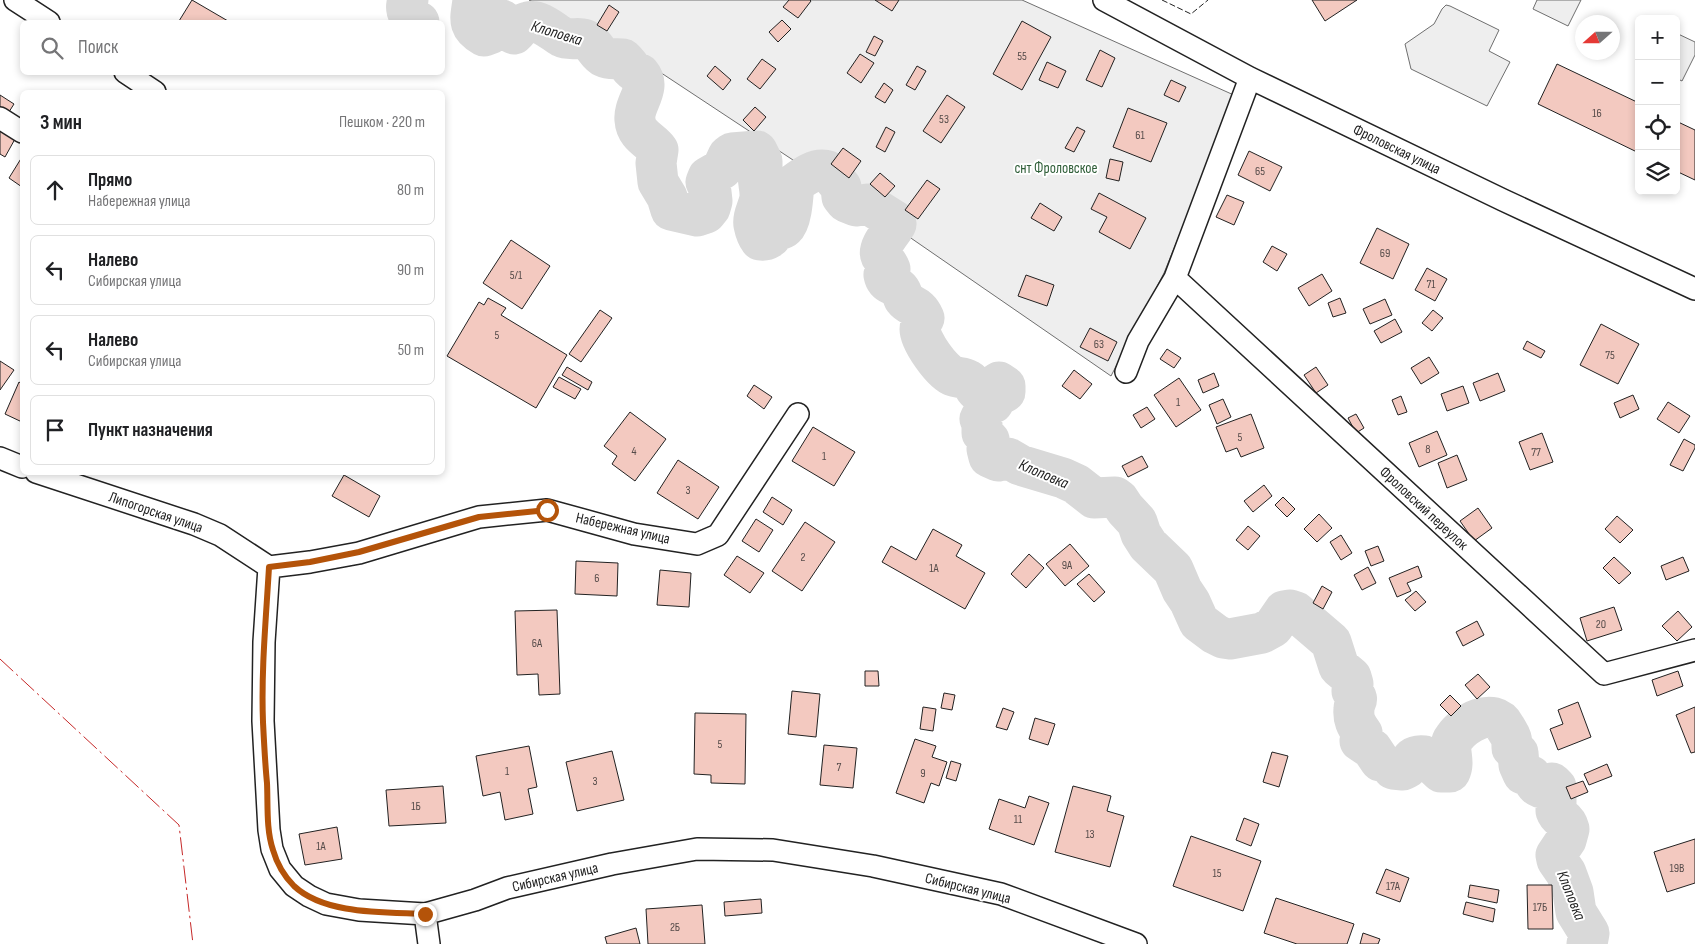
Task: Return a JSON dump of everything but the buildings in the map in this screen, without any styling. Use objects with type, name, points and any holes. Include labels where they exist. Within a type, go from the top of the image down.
[{"type":"street","points":[[15,0],[46,20]]},
{"type":"street","name":"Фроловская улица","points":[[1104,0],[1250,78],[1503,200],[1695,289]]},
{"type":"street","points":[[130,75],[152,90]]},
{"type":"street","points":[[1126,372],[1138,341],[1175,278],[1250,78]]},
{"type":"street","points":[[0,118],[20,131]]},
{"type":"street","name":"Фроловский переулок","points":[[1175,278],[1604,674],[1695,650]]},
{"type":"street","name":"Набережная улица","points":[[269,567],[310,562],[359,552],[479,517],[547,510],[634,534],[697,544],[718,536],[798,414]]},
{"type":"street","points":[[0,458],[20,466]]},
{"type":"street","name":"Липогорская улица","points":[[45,475],[194,524],[220,535],[269,567]]},
{"type":"street","name":"Сибирская улица","points":[[269,567],[264,642],[263,721],[269,830],[272,850],[280,869],[294,886],[308,896],[326,904],[359,910],[425,914],[475,900],[507,888],[631,860],[697,848],[773,850],[872,866],[1001,894],[1136,944]]},
{"type":"street","points":[[425,914],[429,944]]},
{"type":"green space","name":"снт Фроловское","points":[[529,0],[1022,0],[1236,96],[1164,273],[1111,376],[905,234],[628,51]]},
{"type":"green space","points":[[1537,0],[1581,0],[1568,26],[1533,9]]},
{"type":"green space","points":[[1446,5],[1499,30],[1489,51],[1510,62],[1487,106],[1411,69],[1405,44],[1434,24]]},
{"type":"green space","points":[[1680,35],[1695,42],[1695,55],[1682,81],[1680,80]]},
{"type":"waterway","name":"Клоповка","points":[[408,0],[408,14],[416,20]]},
{"type":"waterway","name":"Клоповка","points":[[473,0],[472,25],[474,29],[484,36],[492,33],[493,24],[497,19],[502,20],[506,30],[514,34],[522,25],[537,22],[562,37],[585,40],[604,57],[623,59],[632,70],[640,74],[644,85],[635,114],[636,125],[641,134],[658,150],[656,163],[658,182],[667,197],[671,210],[697,216],[706,213],[712,201],[711,192],[706,182],[708,177],[722,169],[728,156],[732,153],[757,151],[762,161],[762,167],[758,176],[760,198],[754,217],[754,225],[760,240],[769,238],[774,231],[785,227],[791,213],[794,184],[801,178],[819,170],[828,171],[841,187],[842,197],[846,202],[856,206],[868,204],[895,221],[896,224],[880,252],[890,269],[884,275],[888,282],[899,289],[906,302],[922,313],[924,318],[920,326],[921,334],[932,356],[948,373],[968,380],[977,391],[989,391],[999,382],[1005,386],[1005,392],[997,396],[993,403],[988,405],[980,419],[982,433],[989,440],[987,449],[989,457],[998,461],[1008,458],[1020,465],[1063,478],[1076,484],[1094,498],[1115,497],[1119,500],[1137,522],[1141,534],[1148,545],[1173,569],[1199,622],[1215,634],[1230,639],[1262,633],[1273,627],[1284,611],[1296,612],[1331,642],[1339,667],[1351,677],[1352,691],[1357,699],[1354,706],[1355,719],[1362,733],[1360,741],[1372,749],[1380,761]]},
{"type":"waterway","name":"Клоповка","points":[[1393,769],[1403,770],[1407,768],[1413,758],[1424,756],[1441,772],[1450,772],[1452,768],[1451,746],[1459,732],[1479,719],[1487,717],[1500,721],[1510,736],[1512,748],[1518,753],[1519,765],[1523,774],[1531,776],[1535,784],[1541,788],[1547,789],[1549,784],[1552,783],[1556,787],[1556,811],[1566,822],[1569,829],[1566,840],[1556,855],[1557,860],[1566,873],[1573,892],[1576,912],[1589,933],[1587,944]]},
{"type":"fence","points":[[1162,0],[1191,14],[1208,0]]},
{"type":"power","points":[[0,659],[179,825],[193,944]]},
{"type":"route","points":[[425,914],[359,910],[326,904],[308,896],[294,886],[280,869],[272,850],[269,830],[263,721],[264,642],[269,567],[310,562],[359,552],[479,517],[547,510]]}]
